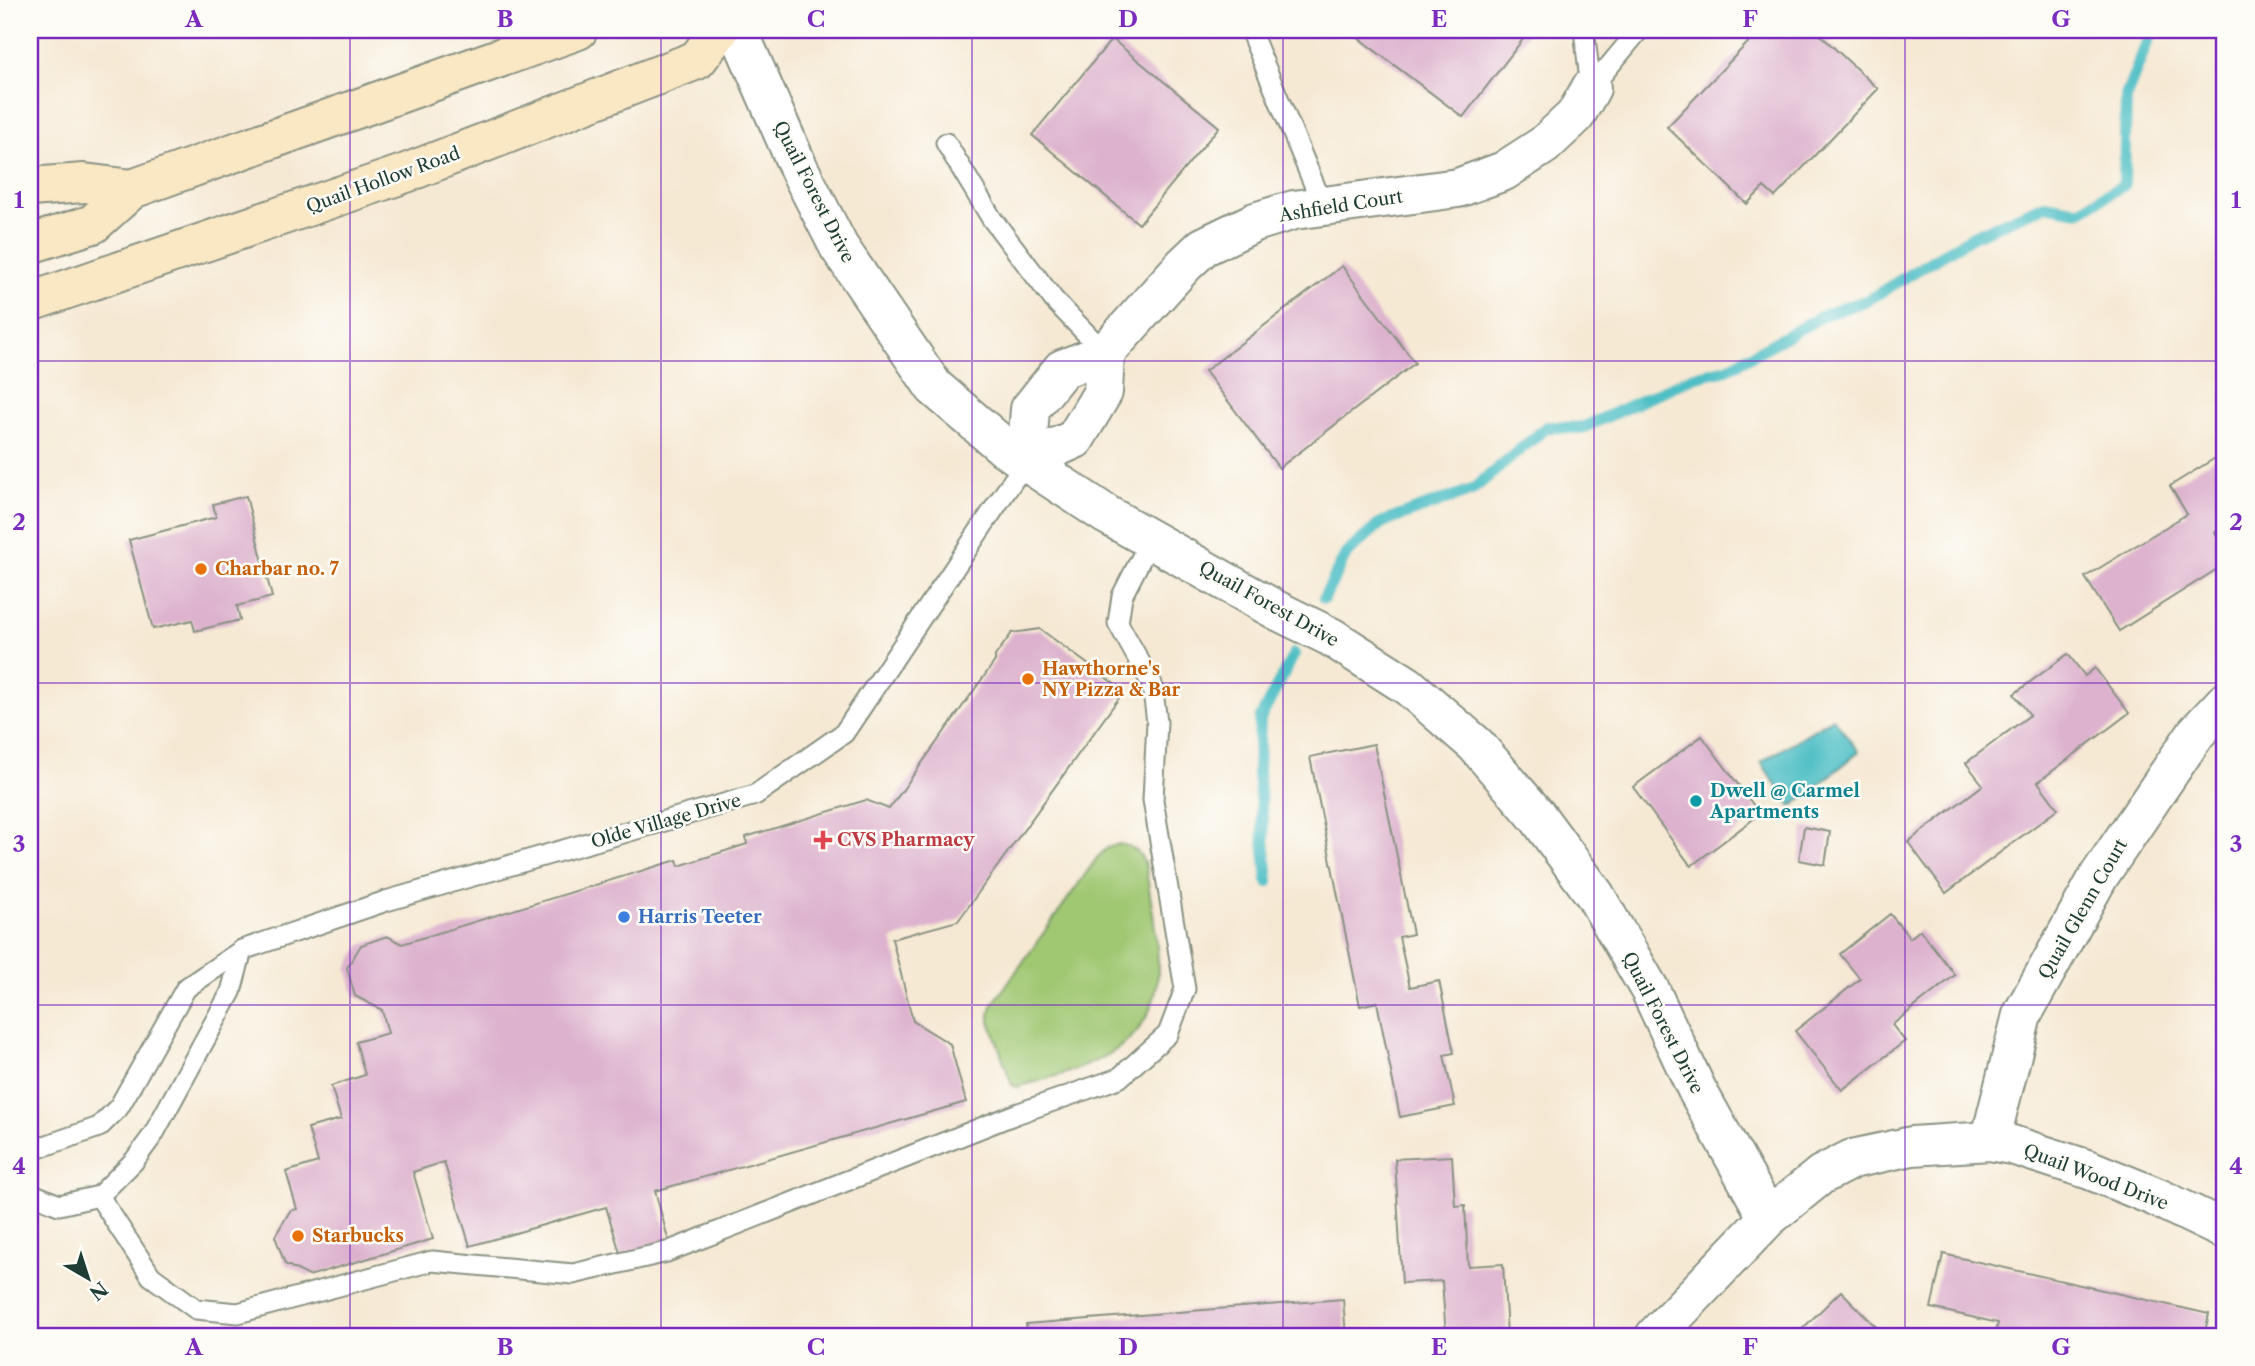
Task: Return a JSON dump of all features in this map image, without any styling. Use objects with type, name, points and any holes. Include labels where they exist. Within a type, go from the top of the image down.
[{"type":"main road","points":[[30,244],[93,224],[132,189],[578,30]]},
{"type":"main road","name":"Quail Hollow Road","points":[[30,302],[406,173],[696,60],[720,30]]},
{"type":"main road","points":[[30,187],[83,183],[132,189]]},
{"type":"street","name":"Quail Forest Drive","points":[[738,30],[798,167],[839,247],[934,387],[1005,447],[1107,515],[1276,610],[1331,637],[1408,686],[1476,745],[1537,816],[1595,895],[1651,992],[1697,1090],[1768,1218]]},
{"type":"street","name":"Ashfield Court","points":[[1026,461],[1030,409],[1062,369],[1105,354],[1203,247],[1255,222],[1294,210],[1458,188],[1504,171],[1544,145],[1575,116],[1591,88]]},
{"type":"street","points":[[1026,461],[1074,439],[1103,392],[1105,354]]},
{"type":"street","name":"Quail Glenn Court","points":[[1990,1141],[2022,1016],[2099,876],[2196,733],[2225,702]]},
{"type":"street","name":"Quail Wood Drive","points":[[1655,1336],[1768,1218],[1821,1175],[1852,1159],[1912,1146],[1990,1141],[2012,1145],[2090,1170],[2225,1230]]},
{"type":"lane","points":[[1250,30],[1323,206]]},
{"type":"lane","points":[[1584,30],[1591,88]]},
{"type":"lane","points":[[1591,88],[1639,30]]},
{"type":"lane","points":[[946,143],[992,219],[1054,300],[1105,354]]},
{"type":"lane","name":"Olde Village Drive","points":[[30,1151],[99,1127],[118,1107],[186,988],[242,950],[386,901],[755,795],[844,733],[1026,461]]},
{"type":"lane","points":[[99,1196],[151,1276],[196,1309],[238,1313],[432,1261],[573,1273],[667,1252],[1016,1114],[1119,1078],[1168,1034],[1185,989],[1153,800],[1157,722],[1152,684],[1118,623],[1122,596],[1151,539]]},
{"type":"lane","points":[[30,1193],[59,1205],[99,1196],[119,1178],[153,1136],[231,992],[242,950]]},
{"type":"green space","points":[[1119,844],[1137,851],[1146,868],[1158,965],[1155,994],[1146,1018],[1132,1037],[1113,1052],[1092,1063],[1017,1087],[1012,1085],[990,1021],[993,1004],[1097,858],[1107,848]]},
{"type":"water","points":[[1833,718],[1859,752],[1791,807],[1761,762]]},
{"type":"building","points":[[1356,30],[1530,30],[1463,117],[1353,34]]},
{"type":"building","points":[[1760,30],[1815,30],[1878,89],[1775,197],[1764,187],[1747,204],[1667,127]]},
{"type":"building","points":[[1112,39],[1219,127],[1139,224],[1032,135]]},
{"type":"building","points":[[1342,266],[1415,363],[1279,468],[1205,371]]},
{"type":"building","points":[[2225,452],[2225,525],[2215,532],[2225,549],[2225,564],[2119,631],[2085,577],[2187,514],[2170,486]]},
{"type":"building","name":"Charbar no. 7","points":[[246,496],[272,597],[237,606],[240,620],[195,631],[192,620],[153,629],[129,540],[216,517],[213,504]]},
{"type":"building","points":[[1040,629],[1124,691],[958,921],[892,939],[913,1021],[950,1044],[966,1102],[655,1191],[669,1242],[621,1256],[606,1207],[470,1246],[444,1162],[413,1172],[433,1239],[309,1276],[285,1264],[275,1236],[290,1211],[297,1209],[286,1172],[318,1162],[308,1128],[341,1119],[331,1086],[365,1075],[356,1042],[388,1033],[382,1010],[355,996],[347,968],[361,945],[387,936],[402,944],[677,860],[679,866],[747,844],[746,837],[866,800],[889,809],[995,661],[995,656],[1012,633]]},
{"type":"building","points":[[2068,654],[2085,676],[2095,668],[2129,713],[2038,782],[2058,809],[1946,893],[1908,842],[1983,785],[1966,763],[2030,715],[2014,694]]},
{"type":"building","name":"Dwell @ Carmel Apartments","points":[[1702,736],[1760,814],[1691,866],[1633,787]]},
{"type":"building","points":[[1374,744],[1413,934],[1399,937],[1410,987],[1439,981],[1454,1053],[1444,1055],[1455,1106],[1400,1117],[1377,1002],[1360,1006],[1310,757]]},
{"type":"building","points":[[1804,827],[1830,832],[1825,865],[1799,860]]},
{"type":"building","points":[[1890,914],[1910,938],[1920,930],[1955,975],[1892,1025],[1905,1041],[1842,1090],[1795,1031],[1860,979],[1840,954]]},
{"type":"building","points":[[1452,1156],[1455,1206],[1465,1205],[1468,1266],[1503,1264],[1507,1336],[1446,1336],[1442,1281],[1402,1283],[1395,1159]]},
{"type":"building","points":[[1943,1254],[2209,1314],[2204,1336],[1995,1336],[1998,1323],[1931,1308]]},
{"type":"building","points":[[1841,1291],[1885,1336],[1795,1336]]},
{"type":"building","points":[[1343,1299],[1346,1336],[1027,1336],[1026,1324]]},
{"type":"waterway","points":[[1324,598],[1346,554],[1381,523],[1472,490],[1547,427],[1582,428],[1693,377],[1727,369],[1826,314],[1868,300],[1973,236],[2045,205],[2079,211],[2124,185],[2126,96],[2152,30]]},
{"type":"waterway","points":[[1268,882],[1258,772],[1260,719],[1294,654]]},
{"type":"place","name":"Charbar no. 7","points":[[201,569]]},
{"type":"place","name":"Hawthorne's NY Pizza & Bar","points":[[1028,679]]},
{"type":"place","name":"Dwell @ Carmel Apartments","points":[[1696,801]]},
{"type":"place","name":"CVS Pharmacy","points":[[823,840]]},
{"type":"place","name":"Harris Teeter","points":[[624,917]]},
{"type":"place","name":"Starbucks","points":[[298,1236]]}]
